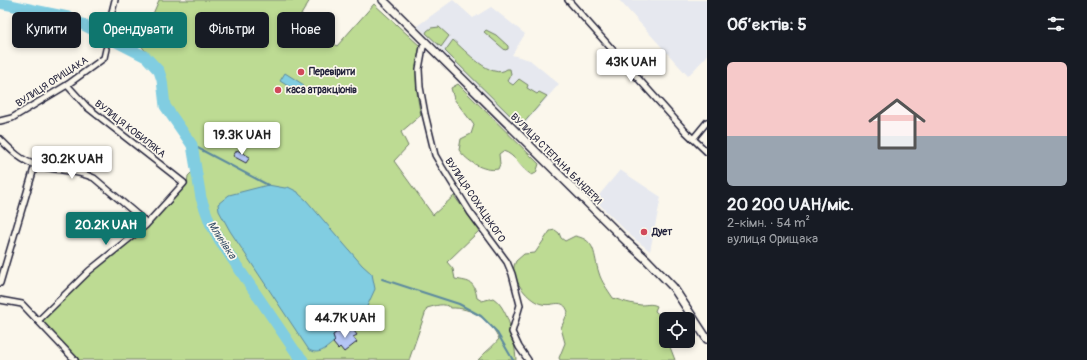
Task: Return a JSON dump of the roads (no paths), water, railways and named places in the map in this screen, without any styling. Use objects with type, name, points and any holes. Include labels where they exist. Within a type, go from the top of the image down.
[{"type":"main road","name":"ВУЛИЦЯ СТЕПАНА БАНДЕРИ","points":[[382,0],[673,287],[707,338]]},
{"type":"street","points":[[112,12],[115,0]]},
{"type":"street","points":[[568,0],[693,139],[707,152]]},
{"type":"street","name":"ВУЛИЦЯ СОХАЦЬКОГО","points":[[426,44],[423,47],[419,69],[420,87],[425,114],[436,155],[470,212],[506,262],[512,274],[520,305],[512,332],[519,347],[528,360]]},
{"type":"street","name":"ВУЛИЦЯ ОРИЩАКА","points":[[0,121],[12,118],[67,85],[104,58],[106,49]]},
{"type":"street","name":"ВУЛИЦЯ КОБИЛЯКА","points":[[67,85],[87,107],[184,183],[147,223]]},
{"type":"street","points":[[693,139],[707,122]]},
{"type":"street","points":[[0,139],[24,160],[35,165],[84,173],[94,178],[147,223],[89,271],[38,321]]},
{"type":"street","points":[[0,283],[35,165]]},
{"type":"street","points":[[0,300],[22,304],[75,360]]},
{"type":"water","points":[[285,73],[304,85],[299,93],[280,81]]},
{"type":"water","points":[[268,185],[285,188],[288,187],[298,192],[362,265],[372,274],[375,289],[358,326],[349,330],[345,326],[333,335],[335,341],[326,348],[317,352],[309,350],[230,231],[219,211],[218,204],[229,195]]},
{"type":"waterway","name":"Млинівка","points":[[0,3],[68,17],[146,57],[159,71],[162,80],[165,106],[192,145],[201,198],[210,223],[220,241],[295,351],[303,360]]},
{"type":"waterway","points":[[192,145],[268,185]]},
{"type":"waterway","points":[[382,279],[459,304],[481,316],[496,331],[513,360]]},
{"type":"place","name":"Перевірити","points":[[301,72]]},
{"type":"place","name":"каса атракціонів","points":[[278,90]]},
{"type":"place","name":"Дует","points":[[644,232]]}]
